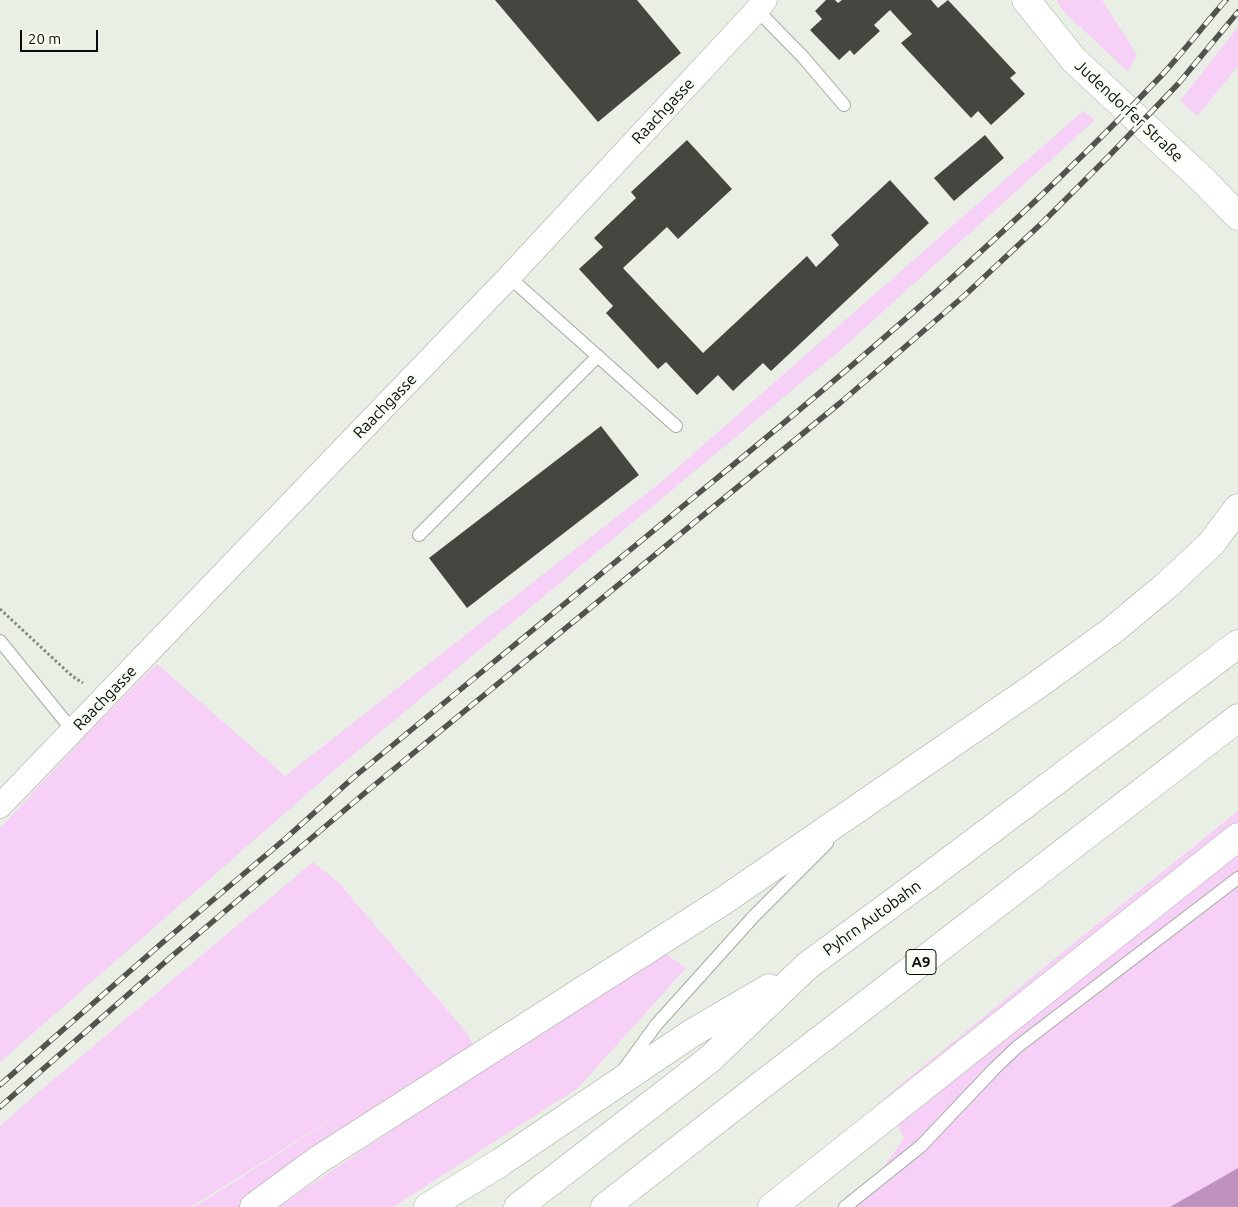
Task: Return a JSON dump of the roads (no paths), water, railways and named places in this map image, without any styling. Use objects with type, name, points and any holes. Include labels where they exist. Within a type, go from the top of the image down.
[{"type":"main road","name":"Judendorfer Straße","points":[[1026,0],[1074,60],[1204,181],[1238,216]]},
{"type":"main road","points":[[1211,544],[1238,508]]},
{"type":"main road","points":[[254,1207],[318,1160],[723,901],[1040,683],[1113,630],[1167,586],[1211,544],[1238,522]]},
{"type":"main road","name":"Pyhrn Autobahn","points":[[518,1207],[710,1059],[807,966],[1238,644]]},
{"type":"main road","name":"A9","points":[[605,1207],[1238,718]]},
{"type":"main road","points":[[772,1207],[1238,836]]},
{"type":"main road","points":[[428,1207],[501,1162],[692,1033],[807,966]]},
{"type":"street","name":"Raachgasse","points":[[0,806],[509,277],[761,5]]},
{"type":"lane","points":[[761,5],[844,105]]},
{"type":"lane","points":[[509,277],[676,426]]},
{"type":"lane","points":[[419,535],[598,356]]},
{"type":"lane","points":[[0,641],[73,731]]},
{"type":"lane","points":[[611,1087],[656,1025],[754,916],[870,800]]},
{"type":"lane","points":[[845,1207],[921,1146],[994,1069],[1018,1047],[1238,878]]},
{"type":"railway","points":[[0,1085],[354,777],[755,447],[934,294],[1050,187],[1106,132],[1161,76],[1226,0]]},
{"type":"railway","points":[[0,1107],[172,956],[366,792],[840,403],[964,296],[1043,222],[1108,157],[1178,84],[1238,12]]}]
